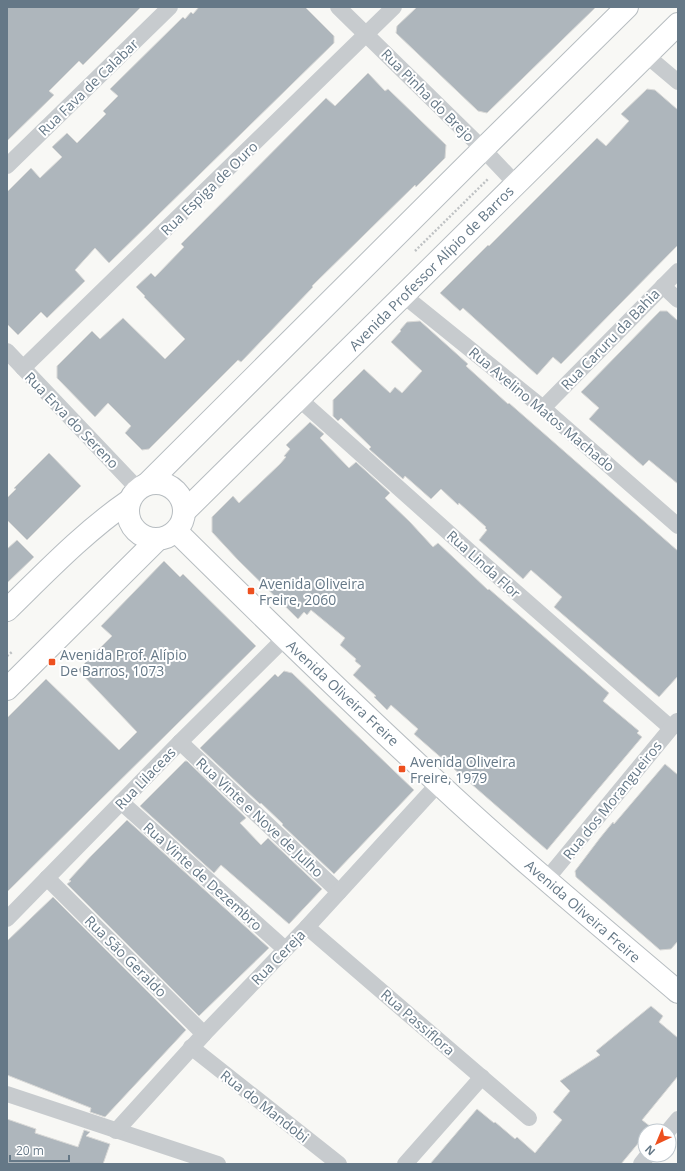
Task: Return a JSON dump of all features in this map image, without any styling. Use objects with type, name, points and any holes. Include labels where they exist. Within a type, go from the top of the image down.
[{"type":"street","name":"Rua Fava de Calabar","points":[[7,166],[170,7]]},
{"type":"street","name":"Rua Pinha do Brejo","points":[[338,7],[483,149],[516,184]]},
{"type":"street","name":"Rua Espiga de Ouro","points":[[23,368],[394,7]]},
{"type":"street","points":[[7,610],[64,554],[138,491],[627,7]]},
{"type":"street","name":"Avenida Professor Alípio de Barros","points":[[7,689],[173,527],[298,398],[678,24]]},
{"type":"street","points":[[646,56],[678,82]]},
{"type":"street","name":"Rua Caruru da Bahia","points":[[543,408],[678,270]]},
{"type":"street","points":[[662,286],[678,300]]},
{"type":"street","name":"Rua Avelino Matos Machado","points":[[403,295],[543,408],[678,526]]},
{"type":"street","name":"Rua Erva do Sereno","points":[[7,351],[138,491]]},
{"type":"street","name":"Rua Linda Flor","points":[[298,398],[477,558],[675,724]]},
{"type":"street","points":[[158,482],[169,485],[175,490],[183,501],[173,527],[143,536],[137,531],[131,523],[128,512],[138,491],[158,482]]},
{"type":"street","name":"Avenida Oliveira Freire","points":[[173,527],[285,638],[438,784],[546,880],[675,984]]},
{"type":"street","name":"Rua Lilaceas","points":[[7,919],[180,742],[285,638]]},
{"type":"street","name":"Rua dos Morangueiros","points":[[546,880],[675,724]]},
{"type":"street","name":"Rua Vinte e Nove de Julho","points":[[180,742],[339,892]]},
{"type":"street","name":"Rua Cereja","points":[[116,1131],[204,1034],[307,927],[438,784]]},
{"type":"street","name":"Rua Vinte de Dezembro","points":[[121,802],[285,949]]},
{"type":"street","name":"Rua São Geraldo","points":[[47,878],[204,1034]]},
{"type":"street","name":"Rua Passiflora","points":[[307,927],[529,1118]]},
{"type":"street","name":"Rua do Mandobi","points":[[192,1048],[339,1164]]},
{"type":"street","points":[[405,1164],[482,1077]]},
{"type":"street","points":[[7,1094],[218,1164]]},
{"type":"building","points":[[7,7],[141,7],[83,65],[79,61],[49,91],[54,95],[7,141]]},
{"type":"building","points":[[199,7],[305,7],[334,36],[334,43],[109,263],[95,248],[75,270],[85,281],[47,318],[41,312],[18,335],[7,324],[7,192],[31,168],[40,178],[62,157],[52,147],[67,133],[77,143],[106,114],[103,111],[118,96],[110,89],[183,17],[185,19],[191,12],[193,14]]},
{"type":"building","points":[[417,7],[596,7],[487,113],[478,111],[396,33],[397,26]]},
{"type":"building","points":[[368,73],[385,91],[388,89],[446,145],[445,158],[416,187],[415,185],[312,286],[313,287],[241,362],[238,360],[149,449],[142,450],[125,433],[131,426],[108,403],[95,417],[57,378],[57,366],[92,331],[100,339],[123,318],[165,359],[185,339],[136,287],[151,273],[155,277],[184,247],[181,244],[326,98],[335,106]]},
{"type":"building","points":[[647,89],[655,90],[678,110],[678,245],[561,364],[553,357],[537,375],[463,308],[460,311],[440,293],[597,138],[606,146],[629,121],[621,114]]},
{"type":"building","points":[[660,311],[667,311],[678,321],[678,484],[649,460],[643,466],[589,419],[599,408],[581,392]]},
{"type":"building","points":[[420,321],[468,364],[466,366],[508,404],[509,403],[678,551],[678,676],[659,697],[554,607],[562,597],[531,570],[523,579],[479,540],[487,530],[485,528],[486,527],[459,503],[458,505],[441,489],[431,499],[405,476],[403,479],[369,449],[371,447],[341,418],[338,421],[333,416],[333,400],[364,369],[390,393],[395,387],[402,393],[422,371],[391,342],[407,322]]},
{"type":"building","points":[[310,422],[324,434],[320,438],[349,468],[356,462],[390,493],[385,498],[433,547],[438,543],[488,590],[489,589],[609,693],[603,701],[639,731],[637,733],[642,737],[547,850],[414,734],[418,729],[391,705],[387,710],[374,697],[376,696],[353,675],[361,666],[355,661],[356,659],[340,645],[345,638],[311,610],[307,615],[304,612],[298,619],[212,532],[212,517],[233,496],[239,503],[280,464],[290,449],[286,445]]},
{"type":"building","points":[[49,453],[81,486],[27,540],[7,520],[7,498],[16,489],[14,488]]},
{"type":"building","points":[[17,540],[34,557],[7,583],[7,549]]},
{"type":"building","points":[[164,561],[180,577],[183,574],[256,646],[7,892],[7,718],[46,679],[119,750],[137,732],[78,670],[112,636],[101,626]]},
{"type":"building","points":[[284,671],[292,673],[414,790],[334,874],[261,803],[260,804],[200,748],[275,674],[278,677]]},
{"type":"building","points":[[185,761],[187,761],[246,818],[240,823],[261,845],[268,838],[322,889],[289,924],[221,865],[214,873],[140,806]]},
{"type":"building","points":[[665,764],[678,775],[678,941],[671,949],[660,950],[576,877],[575,871],[613,822],[614,824]]},
{"type":"building","points":[[127,820],[269,948],[199,1016],[67,884],[91,856]]},
{"type":"building","points":[[53,897],[186,1030],[105,1117],[90,1112],[91,1108],[7,1075],[7,941]]},
{"type":"building","points":[[651,1006],[663,1016],[659,1022],[678,1038],[678,1076],[642,1120],[646,1123],[637,1123],[637,1145],[621,1164],[430,1164],[477,1109],[515,1139],[517,1137],[535,1153],[562,1120],[553,1112],[570,1091],[560,1081],[600,1055],[596,1051]]},
{"type":"building","points":[[7,1119],[36,1129],[35,1133],[78,1147],[84,1130],[90,1132],[86,1136],[110,1144],[103,1164],[7,1164]]},
{"type":"place","name":"Avenida Oliveira Freire, 2060","points":[[251,591]]},
{"type":"place","name":"Avenida Prof. Alípio De Barros, 1073","points":[[52,662]]},
{"type":"place","name":"Avenida Oliveira Freire, 1979","points":[[402,769]]}]
